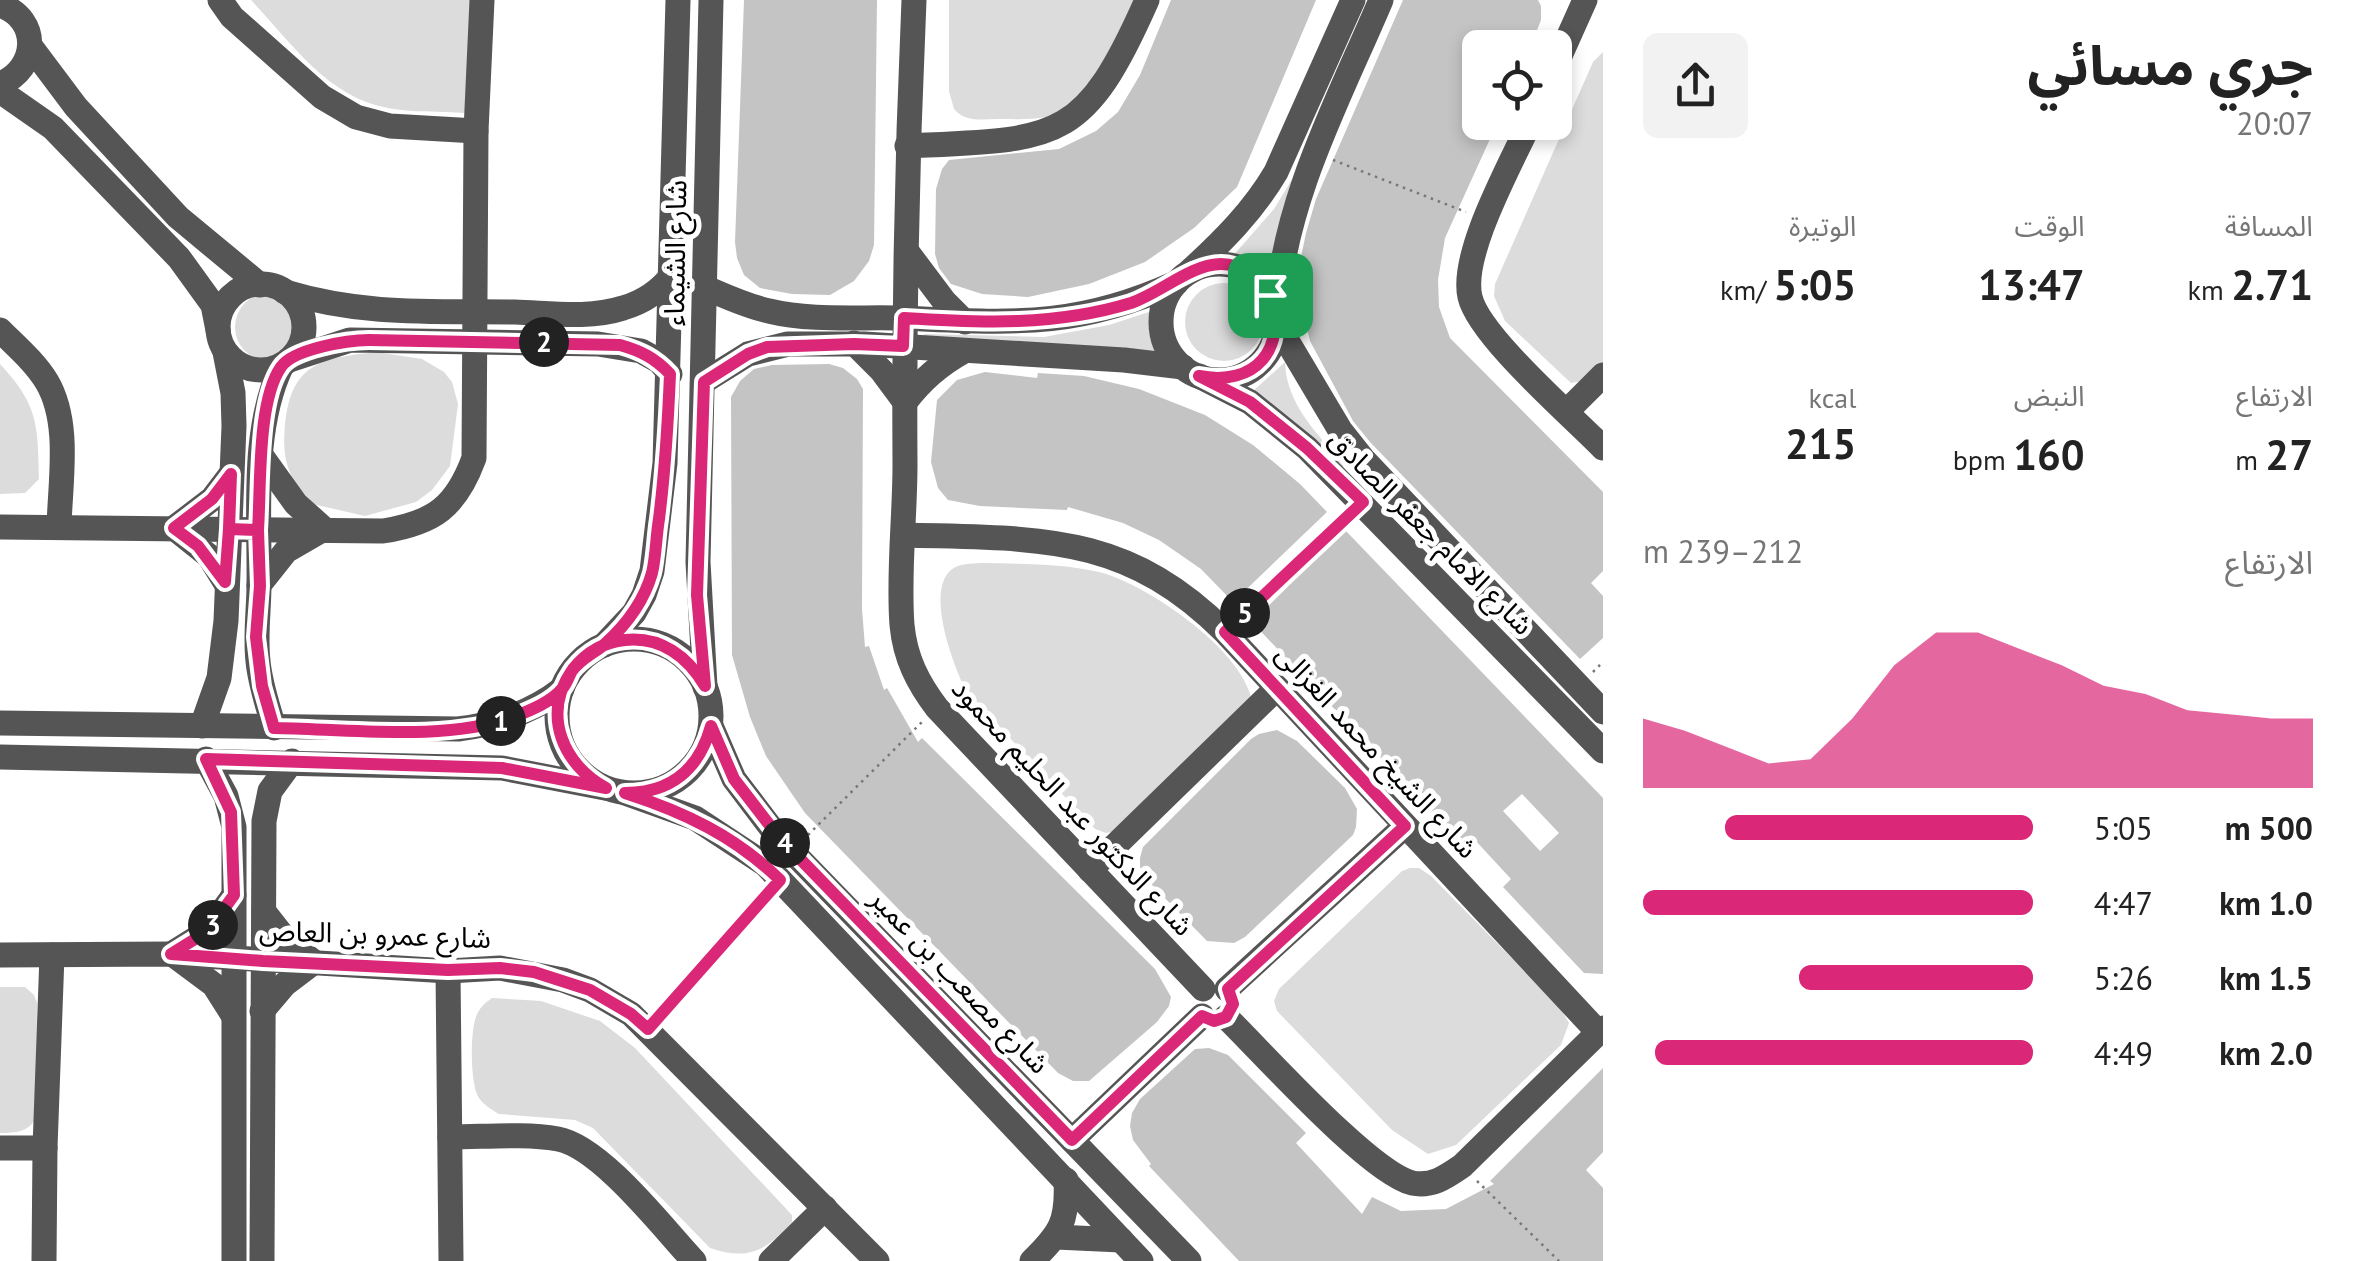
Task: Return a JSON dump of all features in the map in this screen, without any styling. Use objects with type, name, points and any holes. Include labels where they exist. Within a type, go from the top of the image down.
[{"type":"street","points":[[220,0],[232,17],[322,98],[356,118],[390,126],[476,130]]},
{"type":"street","points":[[0,527],[383,530],[415,526],[444,509],[464,484],[474,458],[476,130],[482,0]]},
{"type":"street","name":"شارع الشيماء","points":[[604,645],[634,613],[652,571],[666,463],[678,0]]},
{"type":"street","name":"شارع الشيماء","points":[[705,686],[697,595],[711,0]]},
{"type":"street","name":"شارع الدكتور عبد الحليم محمود","points":[[914,0],[903,346],[902,626],[908,657],[919,684],[937,708],[1090,870],[1215,989]]},
{"type":"street","points":[[907,146],[1008,141],[1055,129],[1093,100],[1112,74],[1148,0]]},
{"type":"street","points":[[1353,0],[1276,172],[1241,221],[1181,278],[1165,299],[1162,336],[1170,354],[1191,372],[1216,380],[1234,378],[1251,370],[1273,342],[1282,262],[1316,152],[1381,0]]},
{"type":"street","points":[[1572,30],[1586,0]]},
{"type":"street","points":[[10,6],[29,33],[31,48],[24,66],[0,87],[53,128],[159,236],[213,305],[233,393],[231,474],[224,654],[202,726]]},
{"type":"street","points":[[31,48],[76,107],[178,217],[296,304],[304,329],[300,346],[285,362],[267,401],[258,530],[258,662],[274,728]]},
{"type":"street","points":[[1522,140],[1486,220],[1468,278],[1475,312],[1496,341],[1603,448]]},
{"type":"street","points":[[908,253],[934,290],[965,322]]},
{"type":"street","points":[[704,286],[752,306],[791,315],[965,322],[1065,319],[1135,301],[1204,266],[1224,264],[1242,269],[1258,280],[1270,295],[1276,319]]},
{"type":"street","points":[[670,374],[641,351],[620,345],[477,341],[350,340],[265,370],[247,368],[222,341],[222,308],[229,298],[249,286],[354,309],[592,314],[640,303],[673,274]]},
{"type":"street","name":"شارع الامام جعفر الصادق","points":[[1276,319],[1340,430],[1364,460],[1603,712]]},
{"type":"street","points":[[0,330],[48,383],[56,404],[61,426],[59,527]]},
{"type":"street","points":[[854,344],[882,370],[905,402],[921,381],[964,351]]},
{"type":"street","name":"شارع الامام جعفر الصادق","points":[[704,382],[748,354],[767,347],[854,344],[1124,360],[1191,372],[1250,402],[1307,448],[1603,751]]},
{"type":"street","points":[[1567,411],[1603,375]]},
{"type":"street","points":[[263,458],[284,490],[324,529]]},
{"type":"street","points":[[174,528],[212,499],[231,474]]},
{"type":"street","points":[[174,528],[198,546],[225,582]]},
{"type":"street","points":[[260,586],[286,552],[324,529]]},
{"type":"street","name":"شارع الشيخ محمد الغزالى","points":[[905,535],[1018,539],[1097,551],[1134,565],[1185,594],[1601,1030]]},
{"type":"street","points":[[0,757],[502,768],[615,790],[654,790],[682,778],[696,763],[711,726],[705,686],[681,655],[663,645],[643,640],[604,645],[572,671],[562,689],[558,722],[568,755],[590,780],[615,790],[695,818],[743,848],[780,880],[1141,1261]]},
{"type":"street","points":[[1090,870],[1276,688]]},
{"type":"street","points":[[0,723],[458,730],[516,716],[562,689]]},
{"type":"street","name":"شارع مصعب بن عمير","points":[[711,726],[745,797],[792,850],[1189,1261]]},
{"type":"street","points":[[206,759],[231,812],[234,1261]]},
{"type":"street","points":[[262,1261],[266,805],[270,791],[292,761]]},
{"type":"street","points":[[1072,1140],[1214,1016],[1233,1004],[1215,989],[1405,826]]},
{"type":"street","points":[[171,954],[208,931],[234,895]]},
{"type":"street","points":[[262,1012],[284,984],[314,962],[286,940],[264,912]]},
{"type":"street","name":"شارع عمرو بن العاص","points":[[0,954],[171,954],[448,970],[500,968],[563,980],[612,1002],[648,1029],[877,1261]]},
{"type":"street","points":[[171,954],[214,985],[233,1015]]},
{"type":"street","points":[[44,1261],[52,955]]},
{"type":"street","points":[[448,970],[451,1261]]},
{"type":"street","points":[[1214,1016],[1360,1150],[1394,1175],[1429,1184],[1462,1166],[1601,1030]]},
{"type":"street","points":[[450,1137],[539,1137],[575,1144],[601,1163],[694,1261]]},
{"type":"street","points":[[0,1148],[44,1148]]},
{"type":"street","points":[[1032,1261],[1056,1237],[1066,1209],[1066,1180]]},
{"type":"street","points":[[771,1261],[826,1208]]},
{"type":"street","points":[[1056,1237],[1121,1240]]},
{"type":"path","points":[[1316,152],[1486,220]]},
{"type":"path","points":[[1225,632],[1363,502]]},
{"type":"path","points":[[792,850],[937,708]]},
{"type":"path","points":[[648,1029],[780,880]]},
{"type":"path","points":[[1462,1166],[1558,1261]]},
{"type":"shaded area","points":[[251,0],[473,0],[465,113],[388,108],[346,92],[312,66]]},
{"type":"shaded area","points":[[949,0],[1135,0],[1101,69],[1063,110],[1046,117],[980,120],[954,109],[949,91]]},
{"type":"shaded area","points":[[1603,52],[1603,364],[1584,381],[1571,383],[1505,321],[1494,296],[1495,284],[1559,140],[1572,140],[1572,110],[1593,62]]},
{"type":"shaded area","points":[[1297,171],[1272,280],[1232,257],[1274,209]]},
{"type":"shaded area","points":[[1216,283],[1232,283],[1257,300],[1263,322],[1257,344],[1246,355],[1232,361],[1216,361],[1191,344],[1185,330],[1185,314],[1202,289]]},
{"type":"shaded area","points":[[269,293],[293,303],[303,327],[293,351],[269,361],[245,351],[235,327],[245,303]]},
{"type":"shaded area","points":[[1158,309],[1160,356],[923,344],[924,334],[1044,337],[1109,325]]},
{"type":"shaded area","points":[[376,352],[422,359],[444,372],[452,382],[458,404],[450,466],[432,490],[416,502],[365,516],[308,503],[285,457],[285,424],[294,388],[302,376],[325,361]]},
{"type":"shaded area","points":[[1285,362],[1297,405],[1345,465],[1339,470],[1252,392]]},
{"type":"shaded area","points":[[0,364],[29,404],[36,429],[39,479],[25,493],[0,494]]},
{"type":"shaded area","points":[[982,563],[1085,569],[1119,579],[1165,604],[1210,639],[1229,658],[1251,697],[1116,831],[1095,829],[966,691],[961,680],[944,630],[941,595],[951,570]]},
{"type":"shaded area","points":[[1419,868],[1431,876],[1559,1006],[1569,1023],[1561,1045],[1456,1145],[1428,1154],[1392,1130],[1277,1011],[1274,1001],[1279,989],[1402,871]]},
{"type":"shaded area","points":[[0,987],[25,987],[37,1003],[36,1117],[26,1129],[6,1133],[0,1133]]},
{"type":"shaded area","points":[[492,998],[541,1001],[600,1021],[635,1048],[792,1215],[792,1222],[756,1251],[735,1254],[710,1248],[593,1128],[575,1120],[499,1114],[488,1107],[476,1091],[472,1046],[477,1014]]},
{"type":"building","points":[[744,0],[877,0],[874,245],[869,261],[854,281],[830,295],[760,288],[744,275],[737,258]]},
{"type":"building","points":[[1171,0],[1316,0],[1237,187],[1194,228],[1145,262],[1089,284],[1028,297],[982,294],[951,284],[939,268],[935,254],[936,189],[942,169],[949,160],[1059,149],[1096,131],[1118,112],[1140,75]]},
{"type":"building","points":[[1403,0],[1538,0],[1541,20],[1537,30],[1462,30],[1462,140],[1490,140],[1445,238],[1438,280],[1439,307],[1450,338],[1603,492],[1603,571],[1591,583],[1603,596],[1603,638],[1580,659],[1353,421],[1310,341],[1301,304],[1299,267],[1316,199]]},
{"type":"building","points":[[829,364],[843,368],[863,389],[862,609],[865,647],[869,646],[884,690],[887,688],[918,742],[922,738],[1155,969],[1171,997],[1157,1022],[1089,1081],[1073,1081],[1058,1073],[805,813],[766,756],[750,717],[732,655],[731,397],[740,381],[754,369]]},
{"type":"building","points":[[985,372],[1037,378],[1038,373],[1084,376],[1139,389],[1205,415],[1253,445],[1327,512],[1233,602],[1201,569],[1159,540],[1123,523],[1068,507],[1067,510],[980,506],[948,500],[938,488],[931,462],[937,400],[957,380]]},
{"type":"building","points":[[1345,530],[1603,798],[1603,974],[1584,973],[1503,887],[1511,879],[1474,839],[1465,847],[1252,622]],"holes":[[[1522,794],[1559,833],[1540,851],[1503,811]]]},
{"type":"building","points":[[1277,730],[1297,741],[1345,788],[1357,809],[1356,827],[1353,835],[1245,937],[1234,943],[1207,941],[1153,886],[1140,867],[1143,847],[1251,739]]},
{"type":"building","points":[[1209,1048],[1228,1055],[1306,1133],[1296,1143],[1362,1214],[1372,1197],[1401,1211],[1446,1209],[1494,1184],[1490,1181],[1603,1068],[1603,1152],[1586,1170],[1603,1188],[1603,1261],[1239,1261],[1149,1166],[1133,1140],[1130,1126],[1140,1099],[1195,1049]]},
{"type":"route","points":[[1270,295],[1242,269],[1224,264],[1204,266],[1135,301],[1065,319],[965,322],[904,318],[903,346],[788,344],[748,354],[704,382],[697,595],[705,686],[681,655],[663,645],[624,640],[604,645],[586,656],[562,689],[545,702],[490,725],[458,730],[274,728],[258,662],[258,530],[229,529],[231,474],[212,499],[174,528],[209,556],[225,582],[229,529],[258,530],[264,416],[274,382],[289,360],[350,340],[598,344],[641,351],[670,374],[666,463],[652,571],[634,613],[604,645],[586,656],[572,671],[562,689],[558,706],[561,739],[568,755],[590,780],[606,788],[502,768],[206,759],[231,812],[234,895],[208,931],[171,954],[534,972],[590,990],[648,1029],[780,880],[743,848],[695,818],[625,793],[645,793],[682,778],[706,746],[711,726],[734,779],[778,836],[1072,1140],[1202,1016],[1214,1021],[1226,1017],[1233,1004],[1228,989],[1405,826],[1225,632],[1363,502],[1307,448],[1250,402],[1199,376],[1216,380],[1234,378],[1264,358],[1277,324],[1270,295]]}]
